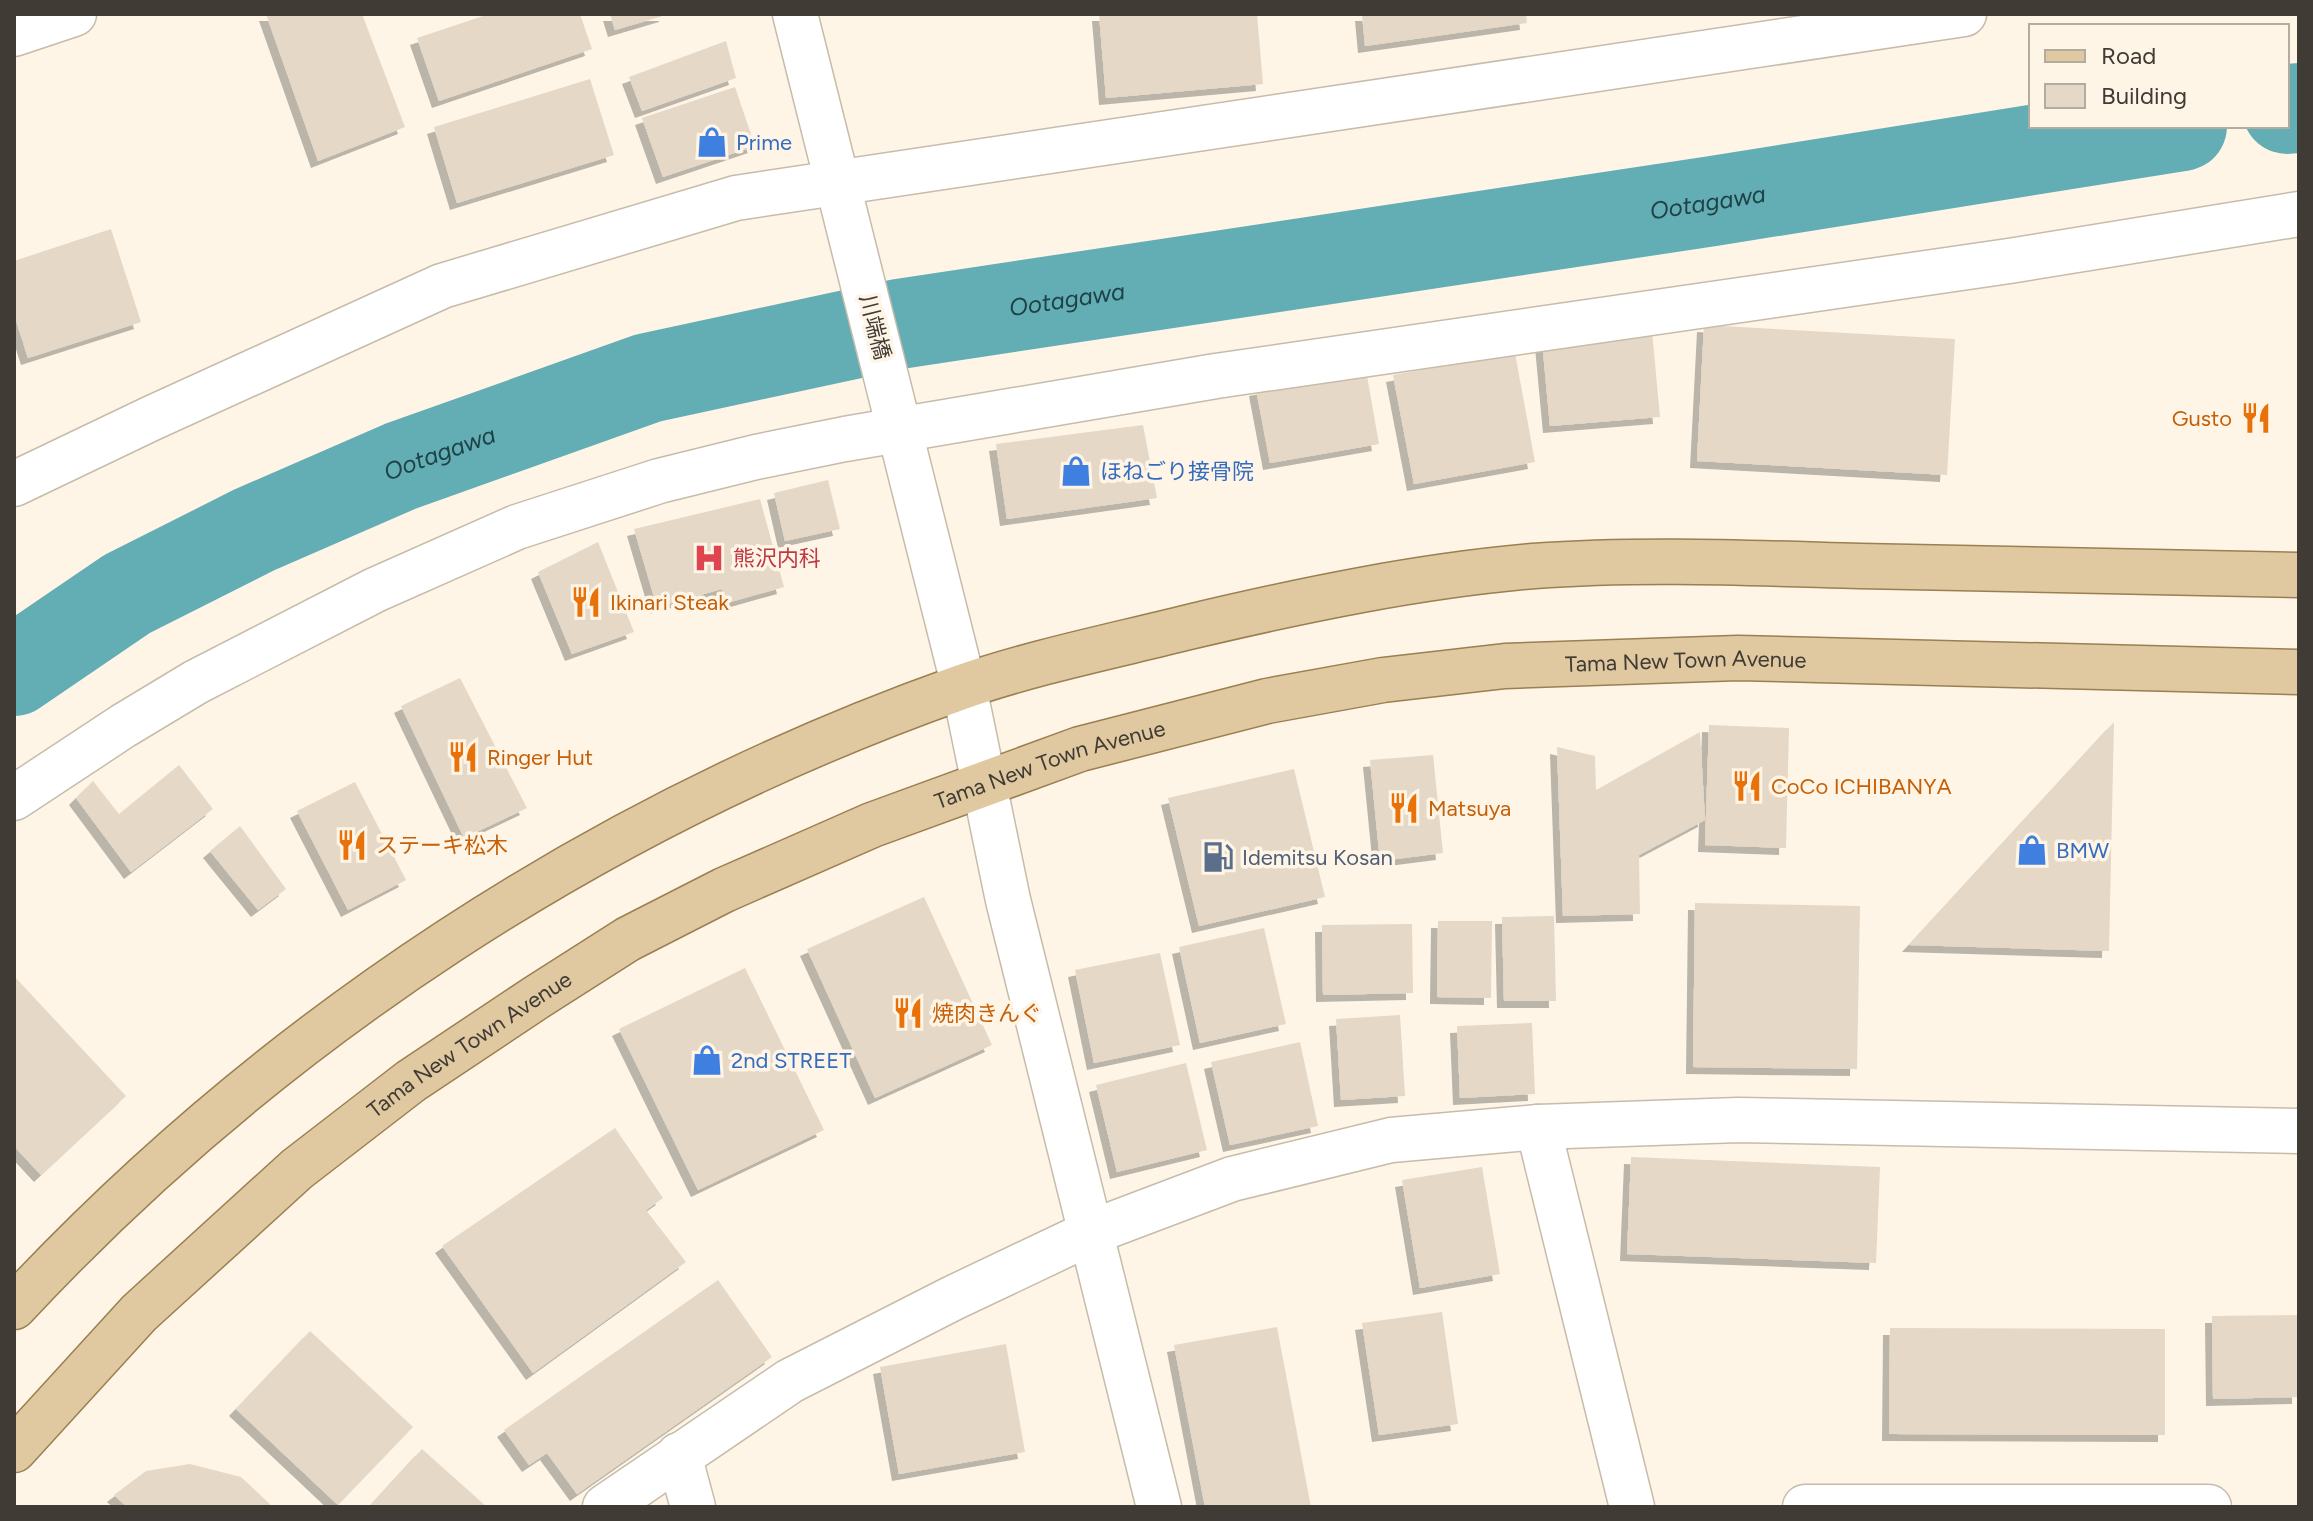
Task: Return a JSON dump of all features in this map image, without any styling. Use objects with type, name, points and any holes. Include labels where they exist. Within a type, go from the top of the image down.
[{"type":"main road","points":[[14,1307],[79,1238],[165,1158],[330,1023],[423,958],[516,898],[667,814],[812,745],[964,687],[1301,600],[1460,574],[1537,566],[1733,563],[2299,575]]},
{"type":"main road","name":"Tama New Town Avenue","points":[[14,1450],[139,1313],[297,1169],[411,1081],[628,939],[724,890],[845,837],[984,783],[1095,745],[1267,701],[1383,680],[1505,666],[1738,658],[2299,672]]},
{"type":"street","points":[[14,34],[74,14]]},
{"type":"street","name":"川端橋","points":[[795,14],[964,687],[1008,900],[1159,1507]]},
{"type":"street","points":[[14,484],[442,286],[736,198],[1964,14]]},
{"type":"street","points":[[14,798],[123,726],[222,669],[375,590],[517,527],[659,481],[756,457],[1216,376],[2009,261],[2299,214]]},
{"type":"street","points":[[605,1507],[790,1381],[1092,1232],[1232,1179],[1391,1140],[1538,1127],[1738,1120],[2299,1131]]},
{"type":"street","points":[[1538,1127],[1632,1507]]},
{"type":"street","points":[[679,1455],[693,1507]]},
{"type":"street","points":[[1805,1507],[2209,1507]]},
{"type":"building","points":[[266,14],[362,14],[405,127],[318,161]]},
{"type":"building","points":[[489,14],[580,14],[592,49],[439,101],[417,38]]},
{"type":"building","points":[[610,14],[666,14],[666,15],[615,30]]},
{"type":"building","points":[[1099,14],[1257,14],[1263,84],[1106,98]]},
{"type":"building","points":[[1362,14],[1526,14],[1527,23],[1365,46]]},
{"type":"building","points":[[726,41],[736,78],[642,111],[629,77]]},
{"type":"building","points":[[590,79],[614,155],[457,203],[434,127]]},
{"type":"building","points":[[735,87],[755,146],[663,177],[642,118]]},
{"type":"building","points":[[111,229],[141,322],[28,358],[14,314],[14,261]]},
{"type":"building","points":[[1704,325],[1955,339],[1947,475],[1697,461]]},
{"type":"building","points":[[1652,331],[1660,417],[1550,426],[1542,341]]},
{"type":"building","points":[[1515,353],[1535,462],[1414,484],[1393,375]]},
{"type":"building","points":[[1366,370],[1379,444],[1270,463],[1256,389]]},
{"type":"building","name":"ほねごり接骨院","points":[[1143,425],[1157,498],[1007,519],[996,444]]},
{"type":"building","points":[[828,480],[840,529],[785,541],[774,493]]},
{"type":"building","name":"熊沢内科","points":[[760,499],[784,587],[727,603],[722,589],[657,607],[634,529]]},
{"type":"building","name":"Ikinari Steak","points":[[598,542],[634,632],[572,654],[538,572]]},
{"type":"building","name":"Ringer Hut","points":[[460,678],[527,808],[464,838],[401,706]]},
{"type":"building","points":[[2114,722],[2109,951],[1909,945]]},
{"type":"building","name":"CoCo ICHIBANYA","points":[[1709,725],[1789,728],[1786,848],[1705,845]]},
{"type":"building","points":[[1700,732],[1705,820],[1639,855],[1640,914],[1563,916],[1557,747],[1595,756],[1596,790]]},
{"type":"building","points":[[1433,755],[1443,853],[1380,861],[1370,760]]},
{"type":"building","points":[[179,765],[213,809],[131,872],[76,798],[93,781],[119,814]]},
{"type":"building","points":[[1294,769],[1325,897],[1199,926],[1168,798]]},
{"type":"building","name":"ステーキ松木","points":[[355,782],[406,880],[348,910],[297,811]]},
{"type":"building","points":[[240,826],[286,889],[258,910],[210,851]]},
{"type":"building","points":[[924,897],[992,1045],[875,1098],[807,949]]},
{"type":"building","points":[[1695,903],[1860,906],[1857,1069],[1693,1067]]},
{"type":"building","points":[[1554,916],[1556,1001],[1504,1001],[1502,917]]},
{"type":"building","points":[[1438,921],[1492,921],[1491,998],[1437,997]]},
{"type":"building","points":[[1412,924],[1413,993],[1323,995],[1322,925]]},
{"type":"building","points":[[1264,928],[1286,1024],[1200,1043],[1179,947]]},
{"type":"building","points":[[1160,953],[1180,1045],[1094,1063],[1075,970]]},
{"type":"building","points":[[745,968],[824,1130],[698,1190],[619,1029]]},
{"type":"building","points":[[14,976],[126,1096],[41,1175],[14,1146]]},
{"type":"building","points":[[1400,1015],[1405,1096],[1341,1100],[1336,1019]]},
{"type":"building","points":[[1532,1023],[1535,1094],[1460,1098],[1457,1026]]},
{"type":"building","points":[[1300,1042],[1318,1126],[1230,1145],[1211,1062]]},
{"type":"building","points":[[1186,1063],[1207,1150],[1117,1172],[1096,1085]]},
{"type":"building","points":[[615,1128],[663,1198],[646,1210],[686,1262],[533,1373],[442,1246]]},
{"type":"building","points":[[1631,1157],[1880,1167],[1876,1263],[1627,1254]]},
{"type":"building","points":[[1482,1167],[1500,1274],[1420,1288],[1402,1180]]},
{"type":"building","points":[[718,1280],[772,1357],[577,1494],[547,1453],[529,1465],[504,1430]]},
{"type":"building","points":[[1442,1312],[1458,1424],[1379,1435],[1362,1323]]},
{"type":"building","points":[[2298,1315],[2299,1397],[2213,1399],[2212,1316]]},
{"type":"building","points":[[1277,1327],[1311,1507],[1205,1507],[1174,1345]]},
{"type":"building","points":[[1890,1328],[2165,1329],[2165,1435],[1889,1434]]},
{"type":"building","points":[[310,1331],[413,1427],[338,1505],[236,1409]]},
{"type":"building","points":[[1006,1344],[1025,1452],[899,1474],[880,1367]]},
{"type":"building","points":[[422,1449],[487,1507],[369,1507]]},
{"type":"building","points":[[190,1464],[241,1477],[273,1507],[127,1507],[114,1495],[146,1471]]},
{"type":"waterway","name":"Ootagawa","points":[[2289,109],[2299,108]]},
{"type":"waterway","name":"Ootagawa","points":[[14,671],[127,594],[254,530],[401,466],[648,378],[899,324],[1713,201],[2169,128]]},
{"type":"place","name":"Prime","points":[[712,142]]},
{"type":"place","name":"Gusto","points":[[2256,418]]},
{"type":"place","name":"ほねごり接骨院","points":[[1076,471]]},
{"type":"place","name":"熊沢内科","points":[[709,558]]},
{"type":"place","name":"Ikinari Steak","points":[[586,602]]},
{"type":"place","name":"Ringer Hut","points":[[463,757]]},
{"type":"place","name":"CoCo ICHIBANYA","points":[[1747,786]]},
{"type":"place","name":"Matsuya","points":[[1404,808]]},
{"type":"place","name":"ステーキ松木","points":[[352,845]]},
{"type":"place","name":"BMW","points":[[2032,850]]},
{"type":"place","name":"Idemitsu Kosan","points":[[1218,857]]},
{"type":"place","name":"焼肉きんぐ","points":[[908,1013]]},
{"type":"place","name":"2nd STREET","points":[[707,1060]]}]
